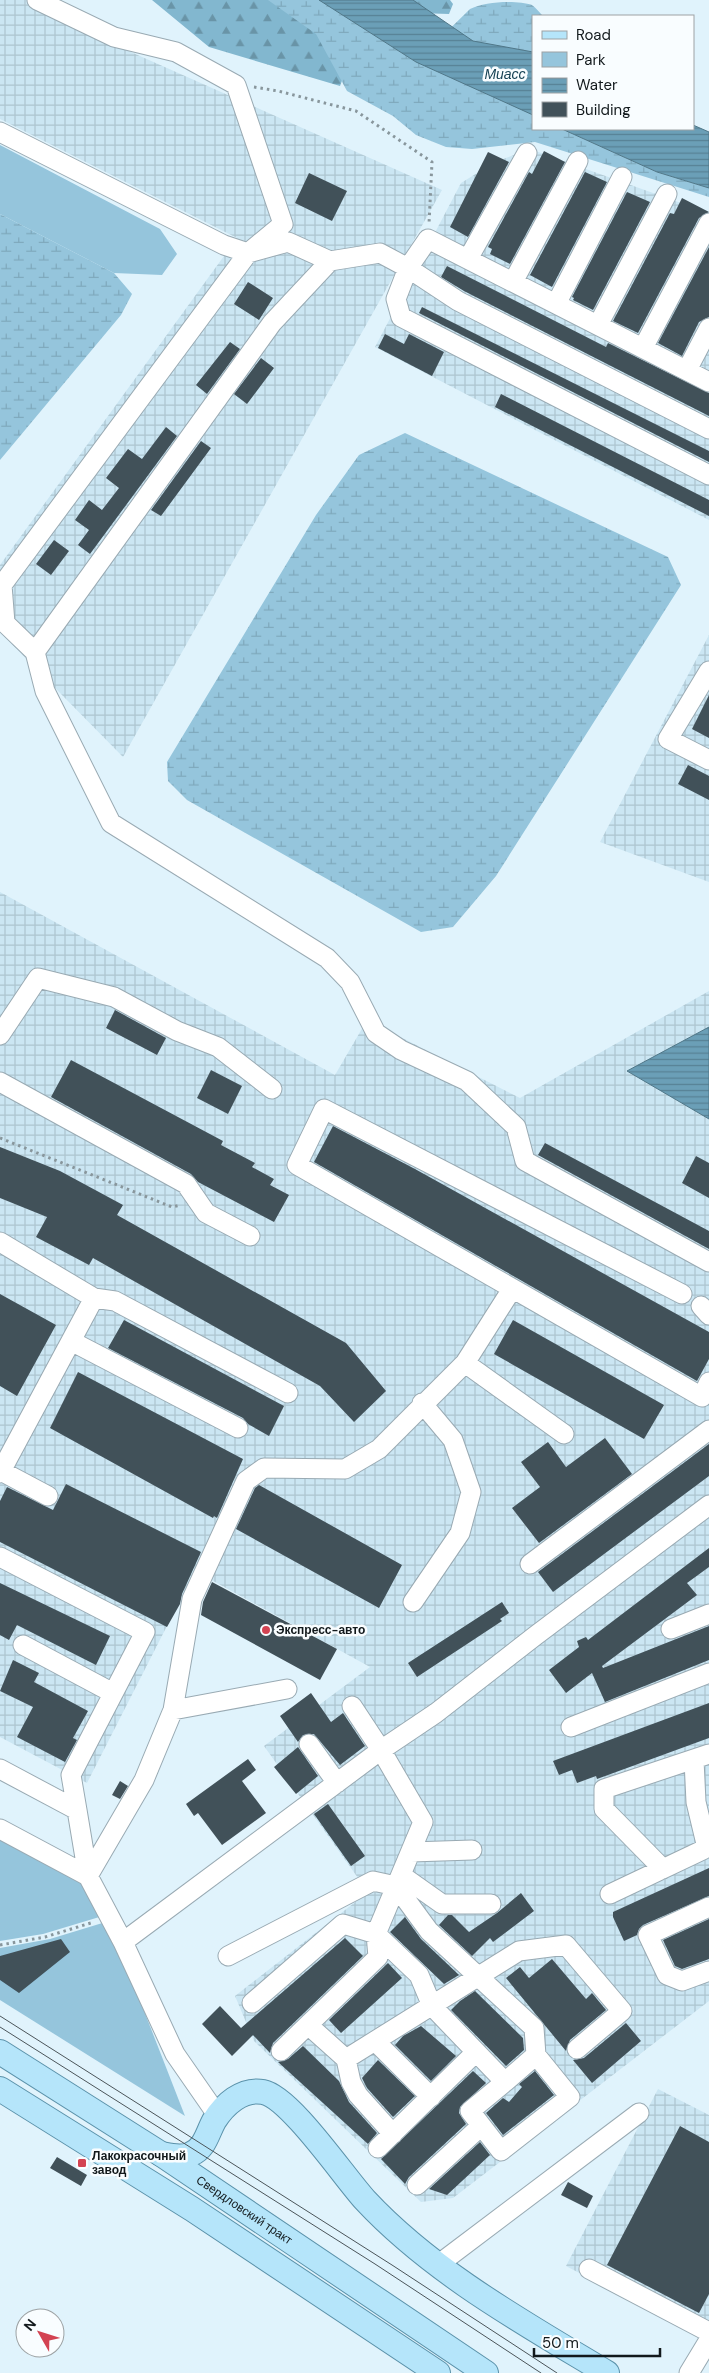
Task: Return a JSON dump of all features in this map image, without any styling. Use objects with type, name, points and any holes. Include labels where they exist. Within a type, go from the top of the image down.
[{"type":"main road","name":"Свердловский тракт","points":[[0,2052],[161,2154],[486,2373]]},
{"type":"main road","points":[[0,2089],[192,2209],[438,2373]]},
{"type":"main road","points":[[161,2154],[186,2156],[203,2145],[218,2116],[237,2096],[248,2092],[265,2092],[275,2098],[315,2138],[364,2199],[399,2234],[438,2264],[524,2324],[607,2373]]},
{"type":"main road","points":[[203,2145],[207,2168],[226,2198]]},
{"type":"lane","points":[[37,0],[114,37],[176,52],[236,85],[283,224],[248,253],[2,585],[5,623],[35,652],[46,691],[111,823],[327,958],[350,982],[376,1033],[401,1050],[468,1081],[516,1127],[525,1161],[709,1262]]},
{"type":"lane","points":[[0,132],[224,245],[248,253],[288,242],[330,260],[380,253],[408,268],[458,302],[709,430]]},
{"type":"lane","points":[[468,259],[527,153]]},
{"type":"lane","points":[[513,282],[578,161]]},
{"type":"lane","points":[[556,304],[622,177]]},
{"type":"lane","points":[[598,325],[667,194]]},
{"type":"lane","points":[[643,348],[709,223]]},
{"type":"lane","points":[[709,382],[428,239],[408,268],[396,299],[401,317],[709,476]]},
{"type":"lane","points":[[35,652],[272,324],[330,260]]},
{"type":"lane","points":[[686,370],[709,328]]},
{"type":"lane","points":[[709,671],[668,739],[709,760]]},
{"type":"lane","points":[[0,1035],[38,978],[114,997],[177,1031],[218,1047],[272,1089]]},
{"type":"lane","points":[[0,1082],[186,1184],[206,1213],[250,1236]]},
{"type":"lane","points":[[682,1294],[324,1109],[297,1166],[702,1398],[709,1382]]},
{"type":"lane","points":[[0,1242],[94,1298],[115,1301],[288,1393]]},
{"type":"lane","points":[[88,1876],[144,1780],[173,1710],[192,1599],[246,1481],[264,1468],[345,1470],[379,1449],[422,1403],[465,1363],[512,1289]]},
{"type":"lane","points":[[48,1496],[1,1472],[94,1298]]},
{"type":"lane","points":[[71,1341],[238,1428]]},
{"type":"lane","points":[[465,1363],[564,1434]]},
{"type":"lane","points":[[413,1602],[460,1533],[471,1492],[453,1440],[422,1403]]},
{"type":"lane","points":[[530,1564],[709,1430]]},
{"type":"lane","points":[[123,1942],[381,1750],[436,1713],[534,1636],[709,1505]]},
{"type":"lane","points":[[0,1557],[145,1632],[70,1775],[88,1876],[123,1942],[175,2054],[218,2116]]},
{"type":"lane","points":[[671,1629],[709,1614]]},
{"type":"lane","points":[[23,1645],[113,1693]]},
{"type":"lane","points":[[570,1727],[709,1673]]},
{"type":"lane","points":[[173,1710],[287,1689]]},
{"type":"lane","points":[[281,2051],[378,1958],[376,1934],[423,1822],[381,1750],[352,1706]]},
{"type":"lane","points":[[309,1744],[338,1783]]},
{"type":"lane","points":[[610,1894],[708,1848],[696,1802],[702,1757],[604,1789],[604,1809],[663,1869]]},
{"type":"lane","points":[[0,1769],[76,1810]]},
{"type":"lane","points":[[0,1829],[88,1876]]},
{"type":"lane","points":[[411,1852],[472,1850]]},
{"type":"lane","points":[[228,1956],[373,1880],[399,1881],[442,1904],[490,1904]]},
{"type":"lane","points":[[399,1881],[429,1931],[534,2028],[536,2055],[570,2097],[501,2151],[470,2111],[536,2055]]},
{"type":"lane","points":[[709,1907],[648,1935],[667,1975],[682,1981],[709,1970]]},
{"type":"lane","points":[[252,2003],[343,1924],[376,1934],[419,1975],[432,2006],[505,2082]]},
{"type":"lane","points":[[346,2059],[519,1951],[566,1945],[622,2012],[577,2049]]},
{"type":"lane","points":[[308,2024],[346,2059],[351,2082],[358,2095],[392,2134]]},
{"type":"lane","points":[[375,2041],[431,2097]]},
{"type":"lane","points":[[378,2148],[476,2052]]},
{"type":"lane","points":[[438,2264],[639,2113]]},
{"type":"lane","points":[[417,2185],[481,2126]]},
{"type":"lane","points":[[588,2269],[709,2332]]},
{"type":"lane","points":[[689,2373],[709,2340]]},
{"type":"path","points":[[236,85],[278,90],[356,111],[432,162],[428,239]]},
{"type":"path","points":[[0,1138],[172,1207],[197,1200]]},
{"type":"path","points":[[0,1944],[46,1937],[110,1917]]},
{"type":"shaded area","points":[[0,0],[61,0],[52,17],[442,190],[123,757],[0,632],[0,565],[237,238],[0,119]]},
{"type":"shaded area","points":[[530,149],[709,213],[709,520],[375,347],[461,183],[495,162]]},
{"type":"shaded area","points":[[709,635],[709,882],[600,842]]},
{"type":"shaded area","points":[[0,892],[335,1075],[367,1020],[520,1098],[709,991],[709,2001],[453,2198],[421,2202],[254,2041],[235,1996],[368,1892],[264,1746],[370,1667],[195,1571],[87,1783],[0,1737]]},
{"type":"shaded area","points":[[658,2089],[709,2115],[709,2341],[566,2266]]},
{"type":"green space","points":[[152,0],[294,0],[355,46],[340,86],[209,47]]},
{"type":"green space","points":[[268,0],[320,0],[416,62],[470,9],[476,6],[501,2],[519,2],[532,5],[542,15],[532,15],[532,130],[564,130],[657,172],[709,188],[709,197],[535,142],[472,149],[446,147],[416,135],[393,116],[347,91],[316,34]]},
{"type":"green space","points":[[393,0],[450,0],[453,4],[449,14],[418,13]]},
{"type":"green space","points":[[0,145],[160,229],[177,254],[162,275],[114,273],[0,214]]},
{"type":"green space","points":[[0,214],[114,273],[132,294],[121,315],[0,460]]},
{"type":"green space","points":[[405,433],[668,557],[681,585],[496,876],[453,927],[421,932],[187,800],[168,781],[167,762],[316,515],[359,455]]},
{"type":"green space","points":[[0,1838],[86,1884],[106,1915],[43,1934],[0,1941]]},
{"type":"green space","points":[[109,1921],[185,2116],[0,2000],[0,1948],[50,1939]]},
{"type":"water","name":"Миасс","points":[[319,0],[413,0],[473,41],[532,52],[532,115],[416,62]]},
{"type":"water","points":[[694,125],[709,132],[709,188],[657,172],[564,130],[694,130]]},
{"type":"water","points":[[709,1027],[709,1119],[627,1071]]},
{"type":"building","points":[[544,151],[565,162],[510,264],[490,254],[492,249],[488,247],[529,172],[532,174]]},
{"type":"building","points":[[488,152],[509,162],[468,237],[450,227]]},
{"type":"building","points":[[585,172],[607,182],[552,287],[530,275]]},
{"type":"building","points":[[309,173],[347,191],[332,221],[295,203]]},
{"type":"building","points":[[627,192],[650,202],[593,310],[573,300],[574,298],[572,297]]},
{"type":"building","points":[[682,198],[709,212],[699,218],[638,333],[613,321],[670,213],[674,214]]},
{"type":"building","points":[[709,247],[709,317],[699,322],[682,356],[658,343]]},
{"type":"building","points":[[447,266],[606,347],[608,343],[709,393],[709,416],[464,291],[441,277]]},
{"type":"building","points":[[248,282],[273,298],[259,320],[234,304]]},
{"type":"building","points":[[422,307],[709,451],[709,462],[419,313]]},
{"type":"building","points":[[385,334],[404,344],[409,334],[444,352],[432,376],[378,348]]},
{"type":"building","points":[[230,342],[240,349],[207,394],[196,385]]},
{"type":"building","points":[[261,358],[274,368],[247,404],[234,394]]},
{"type":"building","points":[[501,394],[709,500],[709,516],[495,407]]},
{"type":"building","points":[[166,427],[177,436],[90,554],[78,545],[89,530],[75,520],[89,500],[102,510],[119,488],[106,478],[128,449],[142,459]]},
{"type":"building","points":[[201,441],[211,448],[161,516],[151,510]]},
{"type":"building","points":[[54,540],[69,551],[51,575],[36,564]]},
{"type":"building","points":[[709,695],[709,738],[692,729]]},
{"type":"building","points":[[688,765],[709,776],[709,800],[678,784]]},
{"type":"building","points":[[115,1010],[166,1038],[157,1055],[106,1028]]},
{"type":"building","points":[[71,1060],[223,1141],[221,1145],[255,1163],[252,1167],[274,1179],[270,1185],[289,1195],[274,1222],[198,1182],[191,1174],[51,1097]]},
{"type":"building","points":[[211,1070],[242,1086],[228,1114],[197,1098]]},
{"type":"building","points":[[333,1126],[415,1169],[709,1332],[709,1359],[697,1381],[314,1162]]},
{"type":"building","points":[[545,1143],[709,1231],[709,1249],[538,1155]]},
{"type":"building","points":[[0,1147],[60,1171],[123,1205],[117,1215],[346,1343],[386,1391],[354,1422],[320,1386],[93,1258],[89,1265],[36,1237],[47,1217],[0,1198]]},
{"type":"building","points":[[696,1156],[709,1163],[709,1198],[682,1183]]},
{"type":"building","points":[[0,1294],[56,1325],[17,1396],[0,1386]]},
{"type":"building","points":[[124,1320],[284,1406],[269,1436],[248,1424],[243,1418],[108,1348]]},
{"type":"building","points":[[513,1320],[664,1405],[644,1439],[494,1354]]},
{"type":"building","points":[[78,1372],[243,1459],[217,1518],[214,1516],[213,1518],[50,1428]]},
{"type":"building","points":[[605,1438],[632,1474],[539,1543],[512,1508],[540,1487],[521,1462],[548,1442],[566,1467]]},
{"type":"building","points":[[709,1444],[709,1476],[553,1592],[538,1572]]},
{"type":"building","points":[[66,1484],[201,1552],[182,1594],[180,1604],[167,1627],[0,1542],[0,1501],[7,1487],[53,1510]]},
{"type":"building","points":[[259,1485],[402,1565],[379,1608],[236,1529],[255,1488]]},
{"type":"building","points":[[709,1548],[709,1567],[687,1583],[697,1595],[602,1666],[603,1668],[709,1626],[709,1660],[605,1702],[592,1673],[566,1693],[549,1670],[579,1647],[577,1641],[586,1637],[588,1640]]},
{"type":"building","name":"Экспресс-авто","points":[[212,1582],[337,1649],[320,1680],[201,1615],[203,1602]]},
{"type":"building","points":[[0,1583],[110,1636],[96,1665],[17,1625],[9,1640],[0,1635]]},
{"type":"building","points":[[502,1602],[509,1613],[500,1619],[502,1621],[417,1677],[408,1663]]},
{"type":"building","points":[[13,1660],[39,1673],[34,1682],[88,1711],[73,1738],[77,1740],[65,1762],[17,1737],[33,1707],[0,1691]]},
{"type":"building","points":[[311,1693],[331,1722],[343,1713],[365,1746],[340,1765],[314,1734],[303,1735],[298,1742],[280,1716]]},
{"type":"building","points":[[709,1703],[709,1738],[597,1779],[596,1776],[577,1783],[572,1770],[559,1775],[553,1761]]},
{"type":"building","points":[[298,1747],[318,1776],[296,1794],[274,1767]]},
{"type":"building","points":[[248,1759],[256,1770],[242,1781],[266,1813],[222,1845],[198,1813],[194,1816],[186,1804]]},
{"type":"building","points":[[120,1781],[128,1786],[120,1799],[112,1795]]},
{"type":"building","points":[[328,1804],[365,1856],[351,1866],[314,1814]]},
{"type":"building","points":[[709,1868],[709,1896],[643,1925],[637,1935],[624,1941],[613,1917],[613,1912]]},
{"type":"building","points":[[521,1893],[534,1911],[493,1942],[490,1938],[472,1956],[439,1925],[448,1915],[452,1915],[469,1932],[497,1913]]},
{"type":"building","points":[[405,1917],[421,1939],[459,1975],[444,1984],[390,1932]]},
{"type":"building","points":[[709,1919],[709,1959],[682,1969],[675,1966],[663,1940]]},
{"type":"building","points":[[345,1938],[363,1956],[273,2043],[270,2053],[253,2035],[232,2056],[202,2024],[220,2006],[241,2028]]},
{"type":"building","points":[[61,1939],[70,1952],[19,1993],[0,1980],[0,1956]]},
{"type":"building","points":[[552,1959],[586,1999],[592,1993],[606,2010],[570,2040],[566,2051],[506,1978],[520,1967],[529,1978]]},
{"type":"building","points":[[388,1963],[402,1978],[341,2033],[329,2020]]},
{"type":"building","points":[[475,1991],[523,2038],[524,2050],[506,2066],[451,2010]]},
{"type":"building","points":[[626,2023],[641,2041],[592,2083],[573,2060],[584,2058]]},
{"type":"building","points":[[421,2026],[456,2056],[431,2081],[395,2045],[403,2036]]},
{"type":"building","points":[[303,2046],[339,2081],[349,2102],[377,2133],[368,2144],[278,2062],[288,2059]]},
{"type":"building","points":[[378,2060],[415,2096],[393,2117],[367,2088],[362,2078]]},
{"type":"building","points":[[473,2071],[486,2083],[460,2107],[459,2113],[466,2124],[409,2177],[405,2184],[381,2159]]},
{"type":"building","points":[[535,2071],[554,2095],[503,2135],[486,2113],[503,2098],[509,2102],[522,2087],[519,2084]]},
{"type":"building","points":[[680,2126],[709,2142],[709,2294],[699,2313],[607,2265]]},
{"type":"building","points":[[480,2142],[490,2155],[447,2195],[429,2189]]},
{"type":"building","points":[[57,2157],[87,2175],[81,2186],[50,2168]]},
{"type":"building","points":[[568,2182],[593,2196],[587,2208],[561,2195]]},
{"type":"tram line","points":[[0,2016],[392,2265],[557,2373]]},
{"type":"tram line","points":[[0,2027],[375,2264],[541,2373]]},
{"type":"place","name":"Экспресс-авто","points":[[266,1630]]},
{"type":"place","name":"Лакокрасочный завод","points":[[82,2163]]}]
